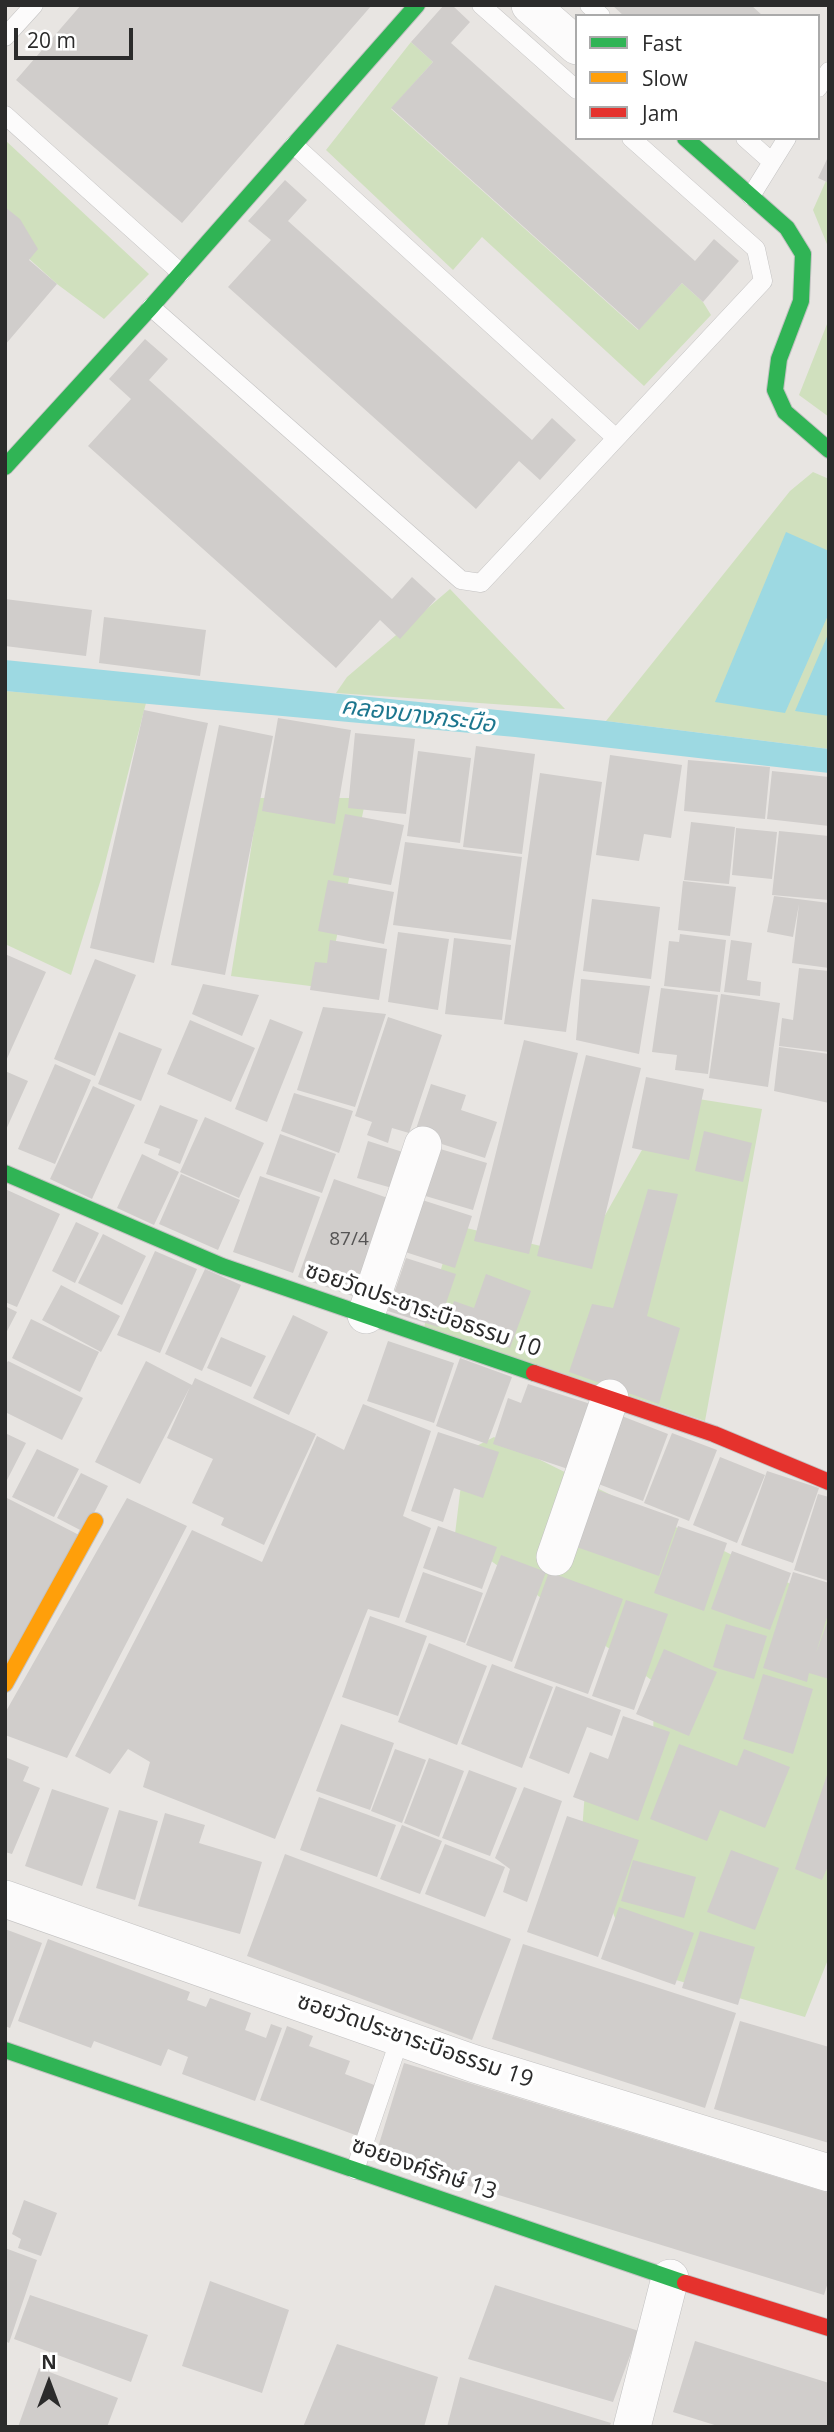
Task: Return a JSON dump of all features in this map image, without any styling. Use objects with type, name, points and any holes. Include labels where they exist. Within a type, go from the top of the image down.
[{"type":"street","points":[[5,467],[151,307],[416,5]]},
{"type":"street","points":[[530,5],[575,44]]},
{"type":"street","points":[[687,140],[787,228],[803,254],[800,301],[779,359],[775,390],[785,412],[829,450]]},
{"type":"street","points":[[366,1315],[423,1145]]},
{"type":"street","name":"ซอยวัดประชาระบือธรรม 10","points":[[5,1173],[222,1266],[714,1434],[829,1482]]},
{"type":"street","points":[[555,1557],[610,1398]]},
{"type":"street","points":[[5,1685],[95,1521]]},
{"type":"street","name":"ซอยวัดประชาระบือธรรม 19","points":[[5,1899],[488,2068],[829,2174]]},
{"type":"street","name":"ซอยองค์รักษ์ 13","points":[[5,2050],[670,2277],[829,2328]]},
{"type":"street","points":[[632,2427],[670,2277]]},
{"type":"lane","points":[[5,37],[34,5]]},
{"type":"lane","points":[[481,5],[575,88]]},
{"type":"lane","points":[[5,115],[181,273]]},
{"type":"lane","points":[[151,307],[461,580],[481,583],[763,281],[755,249],[633,140]]},
{"type":"lane","points":[[747,140],[772,162]]},
{"type":"lane","points":[[751,196],[786,140]]},
{"type":"lane","points":[[294,145],[616,438]]},
{"type":"lane","points":[[355,2170],[400,2038]]},
{"type":"green space","points":[[411,42],[433,62],[391,109],[638,330],[682,283],[703,302],[711,315],[644,386],[482,237],[453,270],[326,150]]},
{"type":"green space","points":[[5,140],[149,274],[104,319],[57,284],[5,237]]},
{"type":"green space","points":[[829,174],[829,249],[813,210]]},
{"type":"green space","points":[[829,319],[829,417],[799,395]]},
{"type":"green space","points":[[813,472],[829,479],[829,749],[606,721],[790,491]]},
{"type":"green space","points":[[450,589],[565,709],[336,693],[347,677]]},
{"type":"green space","points":[[5,691],[146,703],[101,879],[71,975],[5,944]]},
{"type":"green space","points":[[259,798],[366,798],[326,988],[231,976]]},
{"type":"green space","points":[[673,1095],[762,1109],[705,1421],[424,1327],[454,1225],[582,1256]]},
{"type":"green space","points":[[494,1437],[829,1603],[829,1957],[805,2017],[634,1968],[582,1831],[585,1791],[653,1747],[654,1682],[455,1534],[465,1452]]},
{"type":"water","points":[[786,532],[829,551],[829,613],[785,713],[715,702]]},
{"type":"water","points":[[829,632],[829,716],[795,711]]},
{"type":"water","name":"คลองบางกระบือ","points":[[5,660],[606,721],[829,749],[829,773],[515,737],[5,691]]},
{"type":"building","points":[[81,5],[372,5],[182,223],[16,80]]},
{"type":"building","points":[[444,5],[452,5],[470,22],[451,43],[695,261],[714,239],[739,261],[703,302],[682,283],[639,330],[391,108],[433,62],[411,42]]},
{"type":"building","points":[[612,5],[751,5],[761,14],[622,14]]},
{"type":"building","points":[[829,155],[829,183],[818,178]]},
{"type":"building","points":[[285,180],[307,200],[288,221],[532,440],[552,418],[576,440],[540,480],[519,461],[476,509],[228,287],[271,240],[248,221]]},
{"type":"building","points":[[5,207],[20,219],[38,249],[29,260],[57,284],[5,345]]},
{"type":"building","points":[[145,339],[168,359],[149,380],[392,599],[412,577],[436,599],[400,639],[380,620],[336,668],[88,446],[131,399],[109,379]]},
{"type":"building","points":[[5,599],[92,610],[86,656],[5,646]]},
{"type":"building","points":[[104,617],[206,630],[200,676],[99,663]]},
{"type":"building","points":[[144,710],[208,723],[154,963],[90,948]]},
{"type":"building","points":[[278,718],[351,730],[335,824],[262,811]]},
{"type":"building","points":[[219,725],[273,736],[225,975],[171,965]]},
{"type":"building","points":[[355,733],[415,739],[406,814],[348,808]]},
{"type":"building","points":[[476,746],[535,754],[522,854],[463,847]]},
{"type":"building","points":[[418,751],[471,758],[460,843],[407,836]]},
{"type":"building","points":[[610,755],[682,765],[671,838],[644,834],[639,861],[596,855]]},
{"type":"building","points":[[688,760],[770,767],[765,819],[684,811]]},
{"type":"building","points":[[772,771],[829,777],[829,826],[767,819]]},
{"type":"building","points":[[540,773],[602,782],[566,1032],[504,1024]]},
{"type":"building","points":[[345,814],[404,825],[391,885],[333,875]]},
{"type":"building","points":[[691,822],[735,827],[729,884],[684,880]]},
{"type":"building","points":[[736,828],[777,832],[772,879],[732,875]]},
{"type":"building","points":[[779,831],[829,836],[829,900],[772,895]]},
{"type":"building","points":[[405,842],[522,857],[511,940],[393,925]]},
{"type":"building","points":[[328,880],[394,892],[384,944],[318,931]]},
{"type":"building","points":[[683,881],[736,887],[730,936],[678,930]]},
{"type":"building","points":[[774,896],[829,903],[829,968],[792,963],[799,904],[793,937],[767,932]]},
{"type":"building","points":[[592,899],[660,907],[651,979],[583,971]]},
{"type":"building","points":[[398,932],[449,939],[438,1010],[388,1002]]},
{"type":"building","points":[[680,934],[726,940],[720,992],[664,986],[669,941],[679,942]]},
{"type":"building","points":[[454,938],[511,945],[502,1020],[445,1014]]},
{"type":"building","points":[[330,940],[387,949],[379,1000],[310,990],[315,962],[327,963]]},
{"type":"building","points":[[731,940],[752,943],[747,980],[761,982],[760,996],[724,992]]},
{"type":"building","points":[[5,954],[46,972],[5,1063]]},
{"type":"building","points":[[95,959],[136,975],[95,1076],[54,1059]]},
{"type":"building","points":[[799,968],[829,971],[829,1052],[779,1046],[782,1018],[793,1020]]},
{"type":"building","points":[[581,979],[650,986],[639,1054],[576,1040]]},
{"type":"building","points":[[203,984],[259,995],[242,1036],[192,1014]]},
{"type":"building","points":[[661,988],[718,995],[708,1074],[675,1070],[677,1055],[652,1052]]},
{"type":"building","points":[[721,994],[780,1003],[768,1087],[709,1078]]},
{"type":"building","points":[[323,1007],[386,1014],[355,1107],[297,1090]]},
{"type":"building","points":[[388,1017],[442,1035],[409,1133],[392,1128],[388,1143],[367,1135],[372,1122],[355,1116]]},
{"type":"building","points":[[270,1019],[303,1032],[267,1122],[235,1109]]},
{"type":"building","points":[[190,1020],[255,1048],[231,1102],[167,1074]]},
{"type":"building","points":[[119,1032],[162,1049],[141,1101],[98,1084]]},
{"type":"building","points":[[524,1040],[578,1053],[529,1254],[474,1241]]},
{"type":"building","points":[[779,1047],[829,1054],[829,1103],[774,1091]]},
{"type":"building","points":[[586,1055],[641,1068],[592,1269],[537,1256]]},
{"type":"building","points":[[55,1064],[91,1080],[55,1164],[18,1149]]},
{"type":"building","points":[[5,1071],[28,1081],[5,1132]]},
{"type":"building","points":[[646,1077],[704,1089],[689,1160],[632,1148]]},
{"type":"building","points":[[431,1084],[466,1095],[461,1110],[497,1122],[485,1158],[414,1135]]},
{"type":"building","points":[[93,1086],[135,1105],[92,1199],[50,1179]]},
{"type":"building","points":[[294,1093],[353,1111],[339,1153],[281,1131]]},
{"type":"building","points":[[160,1105],[198,1120],[180,1164],[158,1155],[160,1149],[144,1143]]},
{"type":"building","points":[[205,1117],[264,1143],[239,1198],[180,1172]]},
{"type":"building","points":[[704,1131],[752,1143],[743,1182],[695,1171]]},
{"type":"building","points":[[280,1134],[336,1154],[322,1193],[266,1174]]},
{"type":"building","points":[[368,1141],[409,1154],[399,1190],[357,1178]]},
{"type":"building","points":[[437,1148],[487,1163],[473,1210],[422,1195]]},
{"type":"building","points":[[142,1154],[179,1172],[154,1225],[117,1208]]},
{"type":"building","points":[[181,1174],[240,1200],[218,1250],[159,1224]]},
{"type":"building","points":[[260,1176],[320,1197],[293,1273],[233,1252]]},
{"type":"building","points":[[334,1179],[399,1202],[364,1300],[298,1277]]},
{"type":"building","points":[[5,1189],[60,1214],[17,1307],[5,1302]]},
{"type":"building","points":[[648,1189],[678,1194],[647,1316],[680,1328],[659,1404],[569,1372],[592,1304],[613,1308]]},
{"type":"building","points":[[416,1198],[472,1216],[455,1268],[399,1250]]},
{"type":"building","points":[[76,1222],[99,1233],[75,1283],[52,1271]]},
{"type":"building","points":[[103,1234],[146,1256],[122,1305],[78,1283]]},
{"type":"building","points":[[155,1251],[197,1269],[160,1353],[117,1335]]},
{"type":"building","points":[[406,1258],[456,1274],[438,1327],[388,1311]]},
{"type":"building","points":[[205,1269],[241,1285],[202,1371],[165,1354]]},
{"type":"building","points":[[486,1274],[531,1291],[510,1348],[445,1325],[454,1301],[474,1308]]},
{"type":"building","points":[[61,1285],[120,1316],[101,1352],[42,1320]]},
{"type":"building","points":[[5,1306],[17,1312],[5,1335]]},
{"type":"building","points":[[293,1315],[328,1332],[289,1415],[253,1398]]},
{"type":"building","points":[[31,1319],[99,1352],[80,1392],[12,1358]]},
{"type":"building","points":[[221,1337],[266,1356],[251,1387],[207,1368]]},
{"type":"building","points":[[388,1341],[454,1363],[434,1423],[367,1401]]},
{"type":"building","points":[[460,1358],[512,1377],[487,1444],[436,1426]]},
{"type":"building","points":[[8,1361],[83,1398],[62,1440],[5,1412],[5,1366]]},
{"type":"building","points":[[146,1361],[192,1385],[195,1378],[316,1434],[264,1545],[221,1525],[224,1518],[192,1503],[213,1459],[167,1438],[190,1387],[140,1484],[95,1462]]},
{"type":"building","points":[[528,1384],[600,1407],[571,1470],[493,1444],[508,1398],[521,1403]]},
{"type":"building","points":[[363,1404],[431,1431],[403,1516],[431,1528],[399,1618],[368,1609],[275,1839],[143,1787],[150,1762],[128,1749],[110,1774],[75,1756],[192,1530],[262,1562],[317,1436],[344,1450]]},
{"type":"building","points":[[614,1413],[668,1434],[643,1501],[588,1480]]},
{"type":"building","points":[[438,1432],[499,1452],[483,1498],[454,1488],[443,1522],[411,1511]]},
{"type":"building","points":[[5,1433],[26,1443],[5,1484]]},
{"type":"building","points":[[672,1433],[717,1450],[689,1521],[644,1503]]},
{"type":"building","points":[[37,1449],[79,1469],[54,1517],[12,1497]]},
{"type":"building","points":[[720,1457],[765,1475],[737,1543],[693,1525]]},
{"type":"building","points":[[767,1471],[819,1488],[793,1563],[741,1545]]},
{"type":"building","points":[[81,1473],[108,1486],[84,1532],[57,1518]]},
{"type":"building","points":[[589,1487],[679,1519],[659,1576],[568,1544]]},
{"type":"building","points":[[818,1494],[829,1497],[829,1581],[794,1570]]},
{"type":"building","points":[[7,1498],[81,1536],[5,1683],[5,1501]]},
{"type":"building","points":[[127,1498],[187,1526],[67,1758],[5,1735],[5,1713]]},
{"type":"building","points":[[438,1526],[497,1547],[482,1589],[423,1568]]},
{"type":"building","points":[[678,1526],[727,1543],[704,1611],[654,1593]]},
{"type":"building","points":[[732,1551],[791,1573],[770,1630],[711,1609]]},
{"type":"building","points":[[501,1555],[546,1572],[512,1662],[466,1645]]},
{"type":"building","points":[[423,1572],[483,1593],[465,1643],[405,1622]]},
{"type":"building","points":[[549,1572],[623,1599],[588,1694],[514,1668]]},
{"type":"building","points":[[793,1572],[829,1583],[829,1611],[816,1653],[829,1617],[829,1679],[809,1673],[807,1682],[763,1668]]},
{"type":"building","points":[[626,1600],[668,1614],[634,1710],[592,1696]]},
{"type":"building","points":[[370,1616],[427,1636],[398,1716],[342,1697]]},
{"type":"building","points":[[726,1624],[767,1636],[754,1679],[713,1667]]},
{"type":"building","points":[[429,1643],[487,1666],[457,1745],[398,1722]]},
{"type":"building","points":[[664,1649],[717,1672],[689,1736],[636,1714]]},
{"type":"building","points":[[492,1664],[553,1687],[522,1768],[461,1744]]},
{"type":"building","points":[[763,1674],[813,1689],[793,1754],[743,1739]]},
{"type":"building","points":[[556,1686],[621,1710],[612,1736],[587,1727],[569,1774],[529,1758]]},
{"type":"building","points":[[623,1716],[670,1732],[638,1821],[573,1797],[590,1752],[608,1759]]},
{"type":"building","points":[[341,1724],[394,1743],[370,1810],[316,1791]]},
{"type":"building","points":[[679,1744],[737,1766],[744,1749],[790,1767],[765,1828],[720,1810],[707,1841],[650,1819]]},
{"type":"building","points":[[395,1749],[426,1760],[402,1823],[371,1811]]},
{"type":"building","points":[[5,1757],[29,1767],[23,1781],[40,1788],[12,1854],[5,1852]]},
{"type":"building","points":[[429,1758],[464,1771],[439,1837],[404,1823]]},
{"type":"building","points":[[469,1770],[517,1788],[490,1856],[442,1838]]},
{"type":"building","points":[[828,1772],[829,1864],[822,1880],[795,1869]]},
{"type":"building","points":[[524,1787],[562,1801],[527,1902],[503,1892],[510,1869],[495,1858]]},
{"type":"building","points":[[52,1789],[109,1808],[82,1886],[25,1866]]},
{"type":"building","points":[[319,1797],[396,1825],[377,1877],[300,1850]]},
{"type":"building","points":[[119,1810],[158,1821],[135,1900],[96,1888]]},
{"type":"building","points":[[165,1813],[205,1825],[199,1843],[262,1862],[240,1934],[138,1906]]},
{"type":"building","points":[[567,1816],[639,1840],[598,1957],[527,1932]]},
{"type":"building","points":[[402,1825],[442,1841],[420,1894],[380,1879]]},
{"type":"building","points":[[445,1844],[505,1867],[485,1917],[425,1894]]},
{"type":"building","points":[[731,1850],[779,1868],[755,1930],[707,1912]]},
{"type":"building","points":[[285,1854],[511,1939],[472,2040],[247,1956]]},
{"type":"building","points":[[633,1860],[696,1877],[684,1918],[621,1901]]},
{"type":"building","points":[[619,1907],[694,1933],[675,1985],[601,1959]]},
{"type":"building","points":[[5,1929],[42,1943],[10,2028],[5,2026]]},
{"type":"building","points":[[700,1931],[755,1947],[738,2005],[682,1988]]},
{"type":"building","points":[[48,1939],[190,1992],[187,2000],[206,2007],[210,1998],[251,2013],[245,2030],[266,2038],[271,2024],[282,2028],[255,2101],[182,2074],[188,2057],[168,2049],[161,2066],[94,2041],[91,2048],[18,2021]]},
{"type":"building","points":[[523,1944],[736,2013],[705,2108],[492,2039]]},
{"type":"building","points":[[740,2021],[829,2047],[829,2143],[714,2109]]},
{"type":"building","points":[[287,2026],[313,2036],[309,2046],[350,2061],[345,2074],[377,2086],[358,2136],[260,2100]]},
{"type":"building","points":[[404,2063],[829,2193],[829,2279],[824,2295],[375,2157]]},
{"type":"building","points":[[24,2200],[57,2213],[41,2256],[18,2248],[21,2239],[12,2234]]},
{"type":"building","points":[[5,2248],[37,2260],[9,2343],[5,2341]]},
{"type":"building","points":[[210,2281],[289,2310],[262,2393],[182,2366]]},
{"type":"building","points":[[495,2285],[639,2331],[613,2402],[468,2359]]},
{"type":"building","points":[[30,2295],[148,2335],[131,2382],[14,2339]]},
{"type":"building","points":[[695,2341],[829,2383],[829,2427],[721,2427],[673,2412]]},
{"type":"building","points":[[337,2344],[438,2377],[424,2427],[303,2427]]},
{"type":"building","points":[[39,2368],[118,2398],[107,2427],[18,2427]]},
{"type":"building","points":[[460,2377],[611,2423],[609,2427],[447,2427]]},
{"type":"traffic: fast","points":[[5,467],[151,307],[417,5]]},
{"type":"traffic: fast","points":[[687,140],[787,228],[803,254],[801,301],[779,359],[775,390],[785,412],[829,450]]},
{"type":"traffic: fast","points":[[5,1173],[222,1266],[534,1373]]},
{"type":"traffic: fast","points":[[5,2050],[685,2283]]},
{"type":"traffic: slow","points":[[5,1684],[95,1521]]},
{"type":"traffic: jam","points":[[534,1373],[714,1434],[829,1482]]},
{"type":"traffic: jam","points":[[685,2283],[829,2328]]}]
